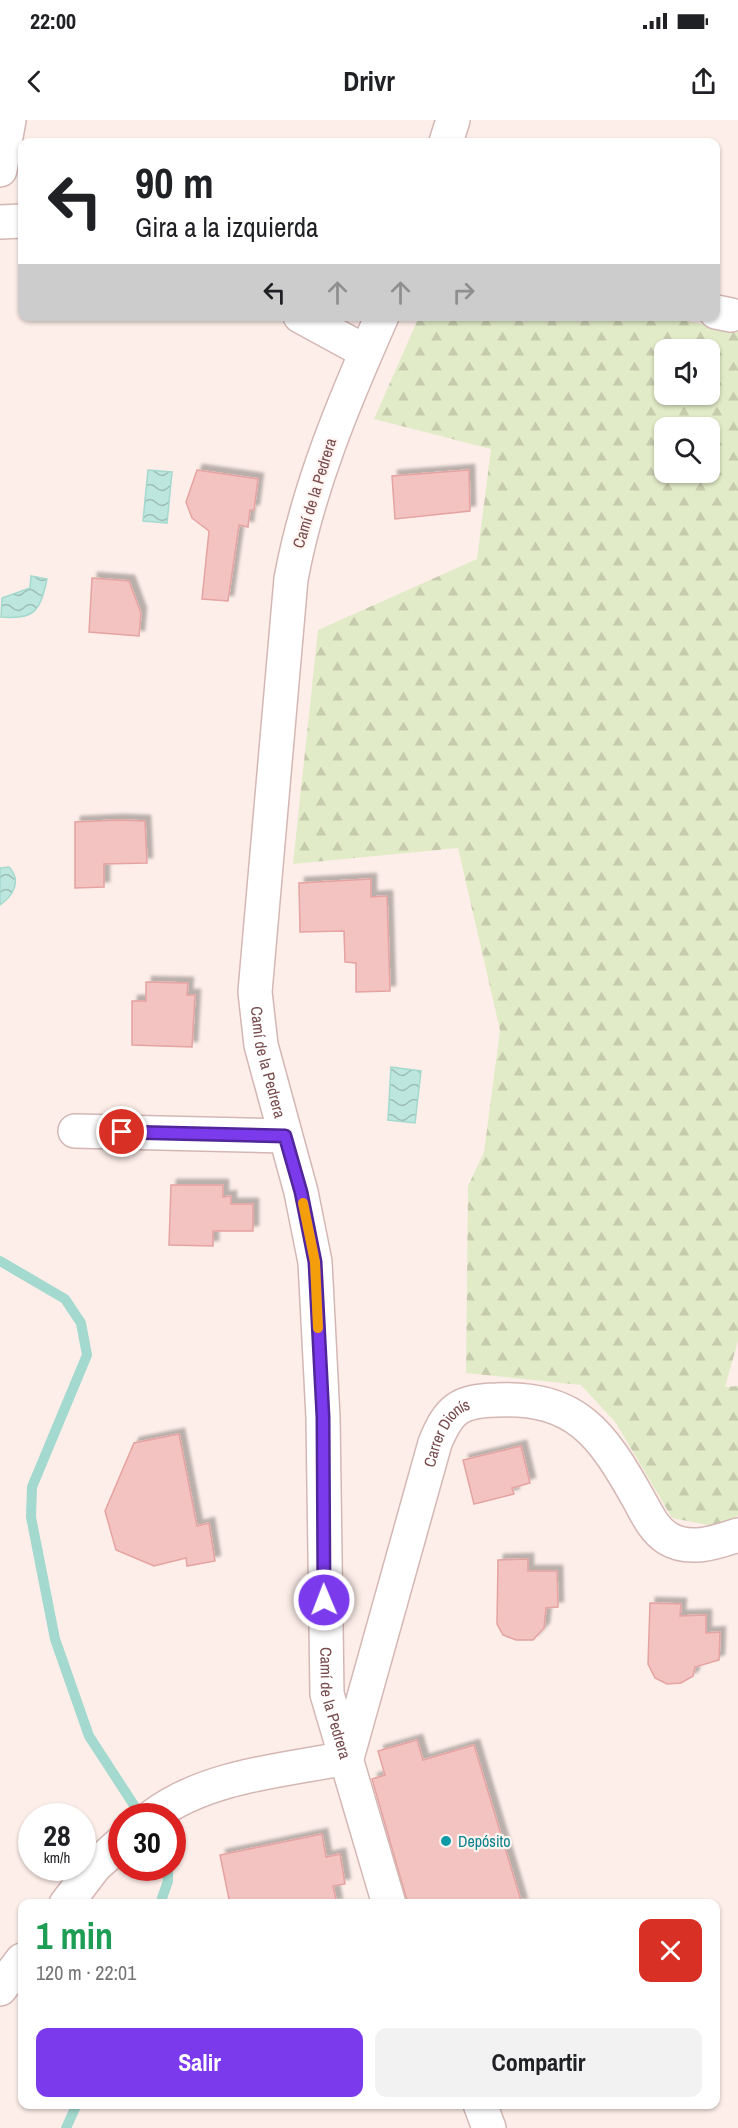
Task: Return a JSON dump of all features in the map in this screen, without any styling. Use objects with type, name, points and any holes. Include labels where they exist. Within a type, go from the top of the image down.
[{"type":"street","points":[[0,170],[9,120]]},
{"type":"street","points":[[447,138],[453,120]]},
{"type":"street","points":[[0,222],[18,221]]},
{"type":"street","points":[[309,321],[366,352]]},
{"type":"street","name":"Camí de la Pedrera","points":[[172,1803],[192,1794],[275,1772],[347,1758],[327,1694],[323,1417],[315,1262],[301,1192],[261,1045],[255,992],[280,726],[287,614],[303,520],[346,395],[380,321]]},
{"type":"street","points":[[75,1131],[285,1136]]},
{"type":"street","name":"Carrer Dionís","points":[[347,1758],[435,1443],[445,1419],[462,1405],[505,1399],[535,1400],[554,1406],[581,1420],[605,1444],[655,1526],[668,1539],[699,1546],[738,1535]]},
{"type":"street","points":[[347,1758],[388,1899]]},
{"type":"street","points":[[70,1899],[95,1866],[108,1854]]},
{"type":"street","points":[[0,1989],[18,1965]]},
{"type":"street","points":[[482,2109],[489,2128]]},
{"type":"green space","points":[[417,321],[687,321],[738,332],[738,1341],[725,1387],[738,1386],[738,1516],[713,1526],[672,1518],[616,1423],[581,1385],[466,1373],[468,1186],[484,1152],[500,1030],[458,848],[293,864],[318,630],[477,559],[491,449],[374,419]]},
{"type":"water","points":[[148,470],[172,472],[167,523],[143,521]]},
{"type":"water","points":[[31,576],[47,579],[38,606],[29,615],[1,617],[2,598],[30,588]]},
{"type":"water","points":[[9,867],[15,878],[14,888],[9,897],[0,905],[0,868]]},
{"type":"water","points":[[391,1067],[421,1071],[415,1123],[388,1120]]},
{"type":"building","points":[[197,470],[258,479],[254,510],[250,510],[248,527],[239,525],[228,601],[202,599],[209,531],[192,518],[186,502]]},
{"type":"building","points":[[469,470],[470,511],[395,519],[392,476]]},
{"type":"building","points":[[92,578],[129,581],[141,613],[139,636],[89,632]]},
{"type":"building","points":[[145,821],[147,863],[104,864],[104,887],[75,888],[75,822]]},
{"type":"building","points":[[371,879],[371,897],[387,896],[390,991],[356,992],[356,963],[345,962],[344,931],[300,932],[299,883]]},
{"type":"building","points":[[146,982],[188,983],[187,995],[195,995],[192,1047],[132,1045],[132,1001],[146,1001]]},
{"type":"building","points":[[171,1185],[223,1185],[223,1197],[231,1196],[231,1204],[253,1204],[253,1231],[213,1231],[213,1246],[169,1245]]},
{"type":"building","points":[[179,1434],[197,1526],[209,1523],[215,1561],[187,1566],[186,1558],[154,1566],[116,1550],[105,1511],[134,1443]]},
{"type":"building","points":[[521,1446],[530,1483],[512,1488],[514,1494],[474,1504],[463,1460]]},
{"type":"building","points":[[528,1559],[528,1571],[557,1571],[558,1607],[546,1608],[544,1628],[533,1640],[516,1640],[503,1635],[497,1624],[498,1560]]},
{"type":"building","points":[[650,1603],[681,1604],[680,1616],[706,1615],[706,1633],[720,1632],[719,1660],[695,1667],[693,1676],[681,1683],[667,1684],[655,1678],[648,1664]]},
{"type":"building","name":"Depósito","points":[[417,1740],[423,1760],[474,1745],[520,1899],[407,1899],[372,1779],[385,1775],[378,1751]]},
{"type":"building","points":[[322,1834],[326,1857],[340,1854],[345,1884],[333,1886],[336,1899],[229,1899],[220,1855]]},
{"type":"waterway","points":[[0,1261],[65,1299],[81,1323],[87,1355],[32,1487],[31,1517],[55,1639],[89,1736],[133,1803]]},
{"type":"waterway","points":[[162,1899],[168,1881]]},
{"type":"waterway","points":[[66,2128],[75,2109]]},
{"type":"slow traffic","points":[[303,1203],[315,1262],[318,1328]]},
{"type":"place","name":"Depósito","points":[[446,1841]]},
{"type":"route","points":[[122,1132],[285,1136],[301,1192],[315,1262],[323,1417],[324,1600]]}]
